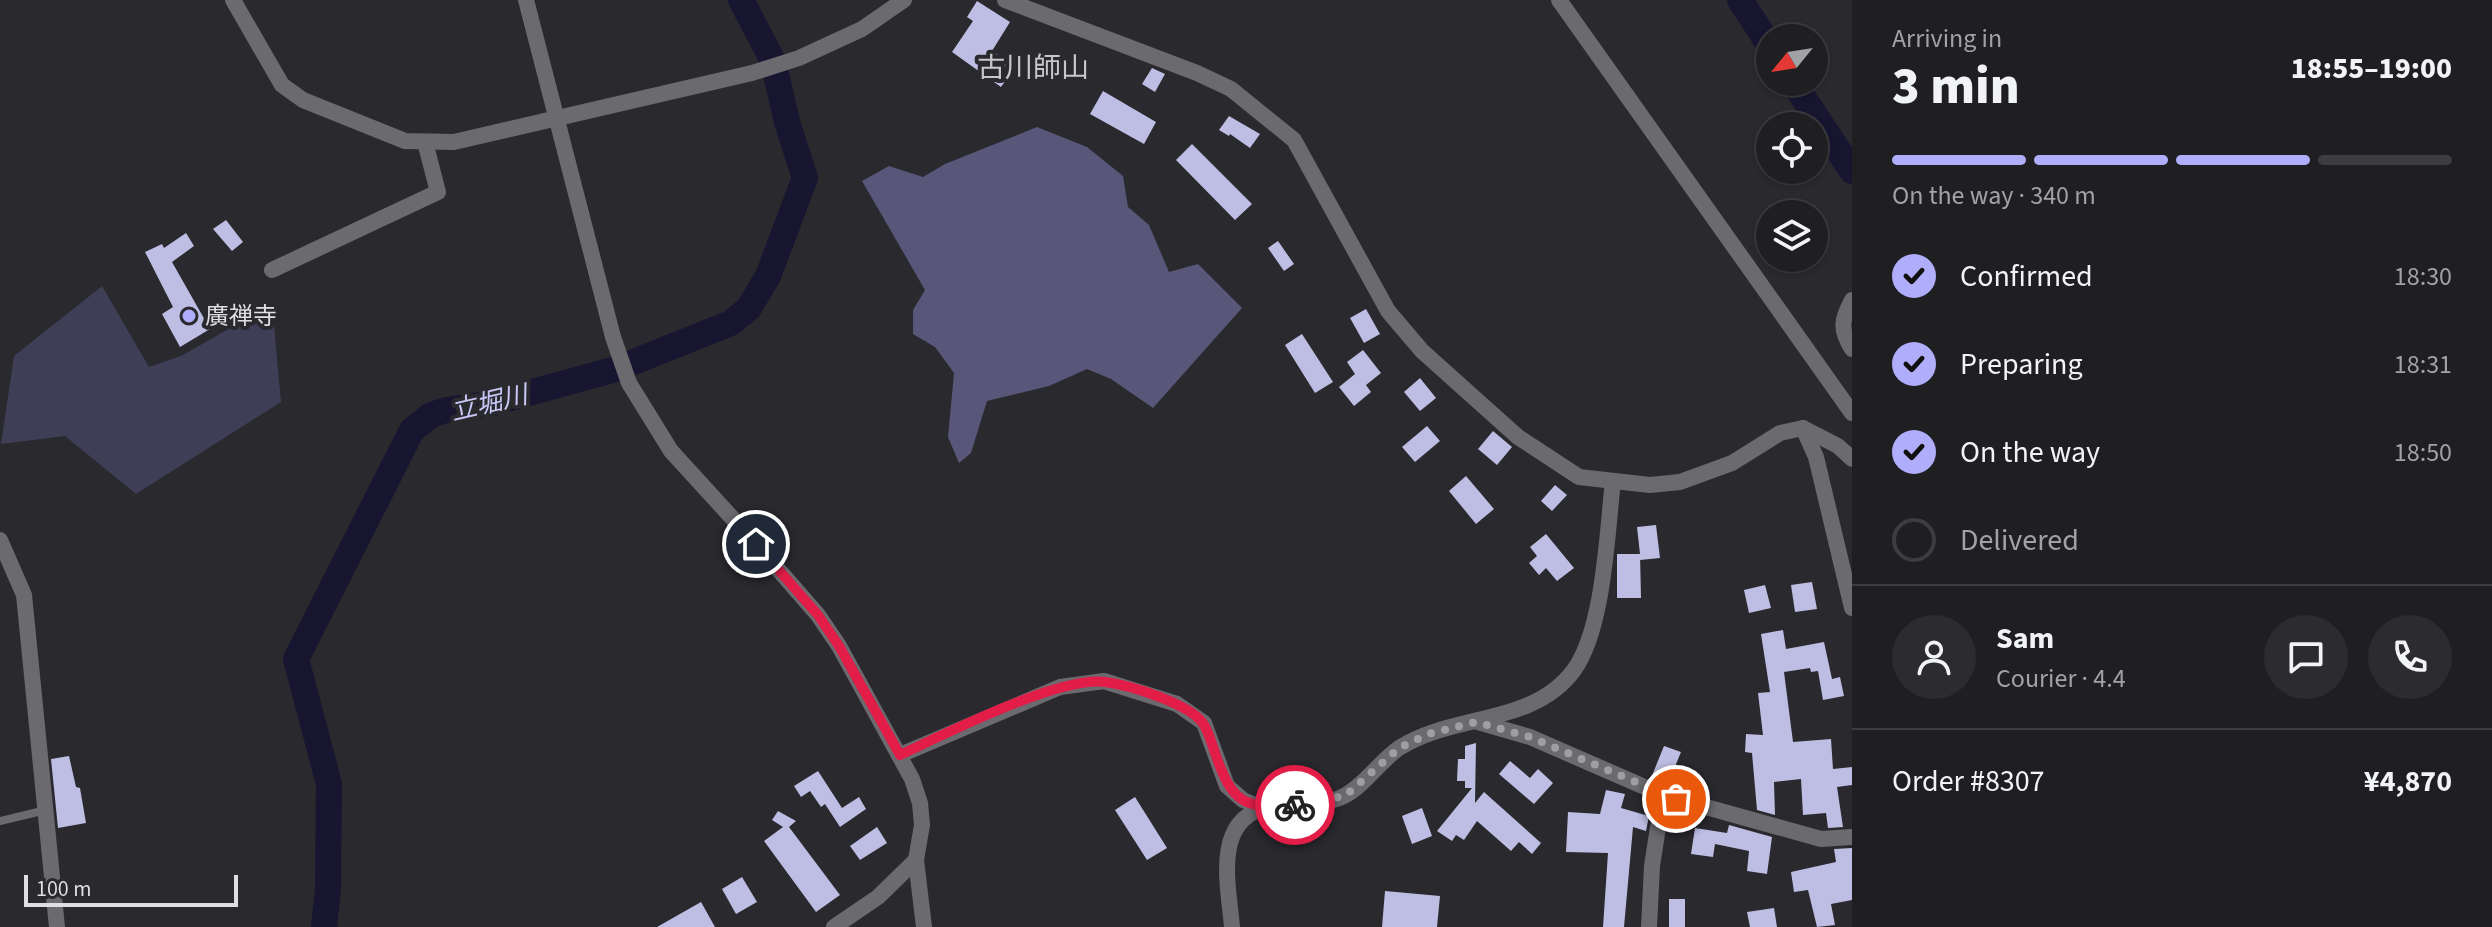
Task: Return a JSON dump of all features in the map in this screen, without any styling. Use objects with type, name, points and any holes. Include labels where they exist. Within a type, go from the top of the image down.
[{"type":"street","points":[[233,0],[282,85],[303,100],[405,141],[425,142],[454,142],[752,73],[799,58],[862,29],[904,0]]},
{"type":"street","points":[[526,0],[613,337],[629,383],[671,451],[750,538],[832,636],[900,755],[920,803],[922,825],[916,860],[924,927]]},
{"type":"street","points":[[1005,0],[1197,73],[1231,89],[1255,105],[1294,140],[1388,311],[1422,351],[1518,437],[1579,477],[1650,485],[1691,479],[1732,463],[1780,433],[1803,428],[1838,446],[1852,459]]},
{"type":"street","points":[[1559,0],[1852,413]]},
{"type":"street","points":[[272,270],[438,192],[425,142]]},
{"type":"street","points":[[1852,300],[1842,321],[1844,336],[1852,349]]},
{"type":"street","points":[[1803,428],[1816,457],[1852,608]]},
{"type":"street","points":[[1232,927],[1226,865],[1230,838],[1242,818],[1262,808],[1317,803],[1345,796],[1399,748],[1428,734],[1523,707],[1551,691],[1573,671],[1591,636],[1613,481]]},
{"type":"street","points":[[0,540],[24,595],[57,927]]},
{"type":"street","points":[[900,755],[1060,687],[1104,681],[1177,704],[1204,723],[1227,786],[1243,800],[1262,808]]},
{"type":"street","points":[[1476,722],[1530,737],[1663,795],[1821,839],[1852,837]]},
{"type":"street","points":[[1649,927],[1652,866],[1663,795]]},
{"type":"street","points":[[834,927],[878,897],[916,860]]},
{"type":"lane","points":[[0,821],[46,810]]},
{"type":"shaded area","points":[[1037,127],[1087,147],[1123,176],[1128,207],[1149,225],[1169,272],[1198,264],[1242,308],[1153,408],[1111,379],[1087,369],[1049,386],[987,401],[971,453],[959,463],[948,437],[954,373],[935,347],[913,334],[913,310],[925,290],[862,181],[889,166],[923,177],[945,164]]},
{"type":"shaded area","points":[[102,286],[149,367],[181,356],[272,304],[281,402],[136,494],[65,436],[1,444],[14,356]]},
{"type":"building","points":[[977,1],[1010,22],[992,51],[1015,67],[1001,87],[952,52],[973,21],[967,17]]},
{"type":"building","points":[[1152,68],[1165,74],[1155,92],[1142,84]]},
{"type":"building","points":[[1103,91],[1156,122],[1144,144],[1090,114]]},
{"type":"building","points":[[1229,116],[1260,134],[1250,148],[1219,130]]},
{"type":"building","points":[[1192,144],[1252,204],[1235,220],[1176,160]]},
{"type":"building","points":[[226,220],[243,242],[232,251],[213,229]]},
{"type":"building","points":[[186,233],[194,246],[172,262],[210,329],[180,347],[162,314],[173,307],[145,252],[162,244],[164,248]]},
{"type":"building","points":[[1278,241],[1294,264],[1284,271],[1268,248]]},
{"type":"building","points":[[1366,309],[1380,334],[1364,343],[1350,318]]},
{"type":"building","points":[[1302,334],[1333,382],[1315,393],[1285,345]]},
{"type":"building","points":[[1363,350],[1381,373],[1366,385],[1371,392],[1354,406],[1339,387],[1355,374],[1347,362]]},
{"type":"building","points":[[1420,378],[1436,398],[1420,411],[1404,392]]},
{"type":"building","points":[[1427,426],[1440,441],[1415,462],[1402,447]]},
{"type":"building","points":[[1493,431],[1512,447],[1497,465],[1478,449]]},
{"type":"building","points":[[1466,476],[1494,509],[1476,524],[1449,491]]},
{"type":"building","points":[[1555,485],[1567,495],[1552,511],[1541,501]]},
{"type":"building","points":[[1656,525],[1660,558],[1640,560],[1641,598],[1617,598],[1617,554],[1640,554],[1637,527]]},
{"type":"building","points":[[1546,534],[1574,568],[1557,581],[1546,568],[1539,575],[1529,563],[1537,556],[1530,547]]},
{"type":"building","points":[[1812,582],[1817,609],[1795,612],[1791,585]]},
{"type":"building","points":[[1765,585],[1771,608],[1749,613],[1744,590]]},
{"type":"building","points":[[1783,630],[1786,649],[1824,642],[1832,679],[1840,677],[1844,696],[1823,700],[1818,671],[1811,672],[1810,668],[1784,672],[1793,742],[1831,739],[1833,769],[1852,767],[1852,785],[1837,787],[1843,827],[1828,828],[1826,813],[1803,815],[1801,779],[1774,782],[1775,815],[1757,810],[1752,753],[1745,752],[1746,734],[1763,735],[1758,693],[1770,692],[1761,634]]},
{"type":"building","points":[[1476,743],[1475,803],[1484,792],[1541,843],[1532,854],[1519,842],[1511,851],[1477,821],[1464,840],[1456,835],[1452,841],[1437,831],[1472,788],[1465,788],[1465,781],[1457,781],[1458,759],[1465,759],[1465,746]]},
{"type":"building","points":[[1664,746],[1681,752],[1672,774],[1687,780],[1683,789],[1651,778]]},
{"type":"building","points":[[69,756],[76,787],[80,788],[86,823],[58,828],[51,759]]},
{"type":"building","points":[[1510,761],[1530,778],[1538,769],[1553,783],[1534,804],[1499,774]]},
{"type":"building","points":[[818,771],[842,808],[859,797],[866,809],[840,827],[825,804],[821,807],[810,791],[801,797],[794,786]]},
{"type":"building","points":[[1606,790],[1625,794],[1621,808],[1649,816],[1646,831],[1633,827],[1624,927],[1603,927],[1608,853],[1566,852],[1568,812],[1600,814]]},
{"type":"building","points":[[1135,797],[1167,848],[1147,860],[1115,810]]},
{"type":"building","points":[[1422,808],[1432,836],[1412,844],[1402,816]]},
{"type":"building","points":[[778,811],[796,821],[789,827],[840,895],[816,912],[764,841],[783,827],[772,820]]},
{"type":"building","points":[[1729,825],[1772,837],[1767,874],[1747,871],[1749,851],[1715,844],[1713,857],[1691,854],[1695,828],[1727,833]]},
{"type":"building","points":[[877,827],[887,843],[860,860],[850,846]]},
{"type":"building","points":[[1852,848],[1852,900],[1831,904],[1835,925],[1817,927],[1808,890],[1794,892],[1791,872],[1836,862],[1834,849]]},
{"type":"building","points":[[742,877],[757,902],[736,914],[722,889]]},
{"type":"building","points":[[1385,891],[1440,896],[1437,927],[1382,927]]},
{"type":"building","points":[[1669,899],[1685,899],[1685,927],[1669,927]]},
{"type":"building","points":[[701,902],[715,927],[657,927]]},
{"type":"building","points":[[1774,908],[1777,927],[1750,927],[1747,912]]},
{"type":"waterway","name":"立堀川","points":[[324,927],[328,888],[329,784],[296,659],[412,430],[431,415],[493,403],[616,369],[731,323],[749,308],[768,276],[805,178],[787,122],[773,61],[741,0]]},
{"type":"waterway","points":[[1740,0],[1756,25]]},
{"type":"waterway","points":[[1802,96],[1852,171]]},
{"type":"way so far","points":[[1295,805],[1345,796],[1399,748],[1428,734],[1476,722],[1530,737],[1676,799]]},
{"type":"place","name":"廣禅寺","points":[[189,316]]},
{"type":"district","name":"古川師山","points":[[1033,68]]},
{"type":"route","points":[[756,544],[818,615],[839,646],[900,755],[1060,687],[1104,681],[1177,704],[1204,723],[1227,786],[1243,800],[1262,808],[1295,805]]}]
